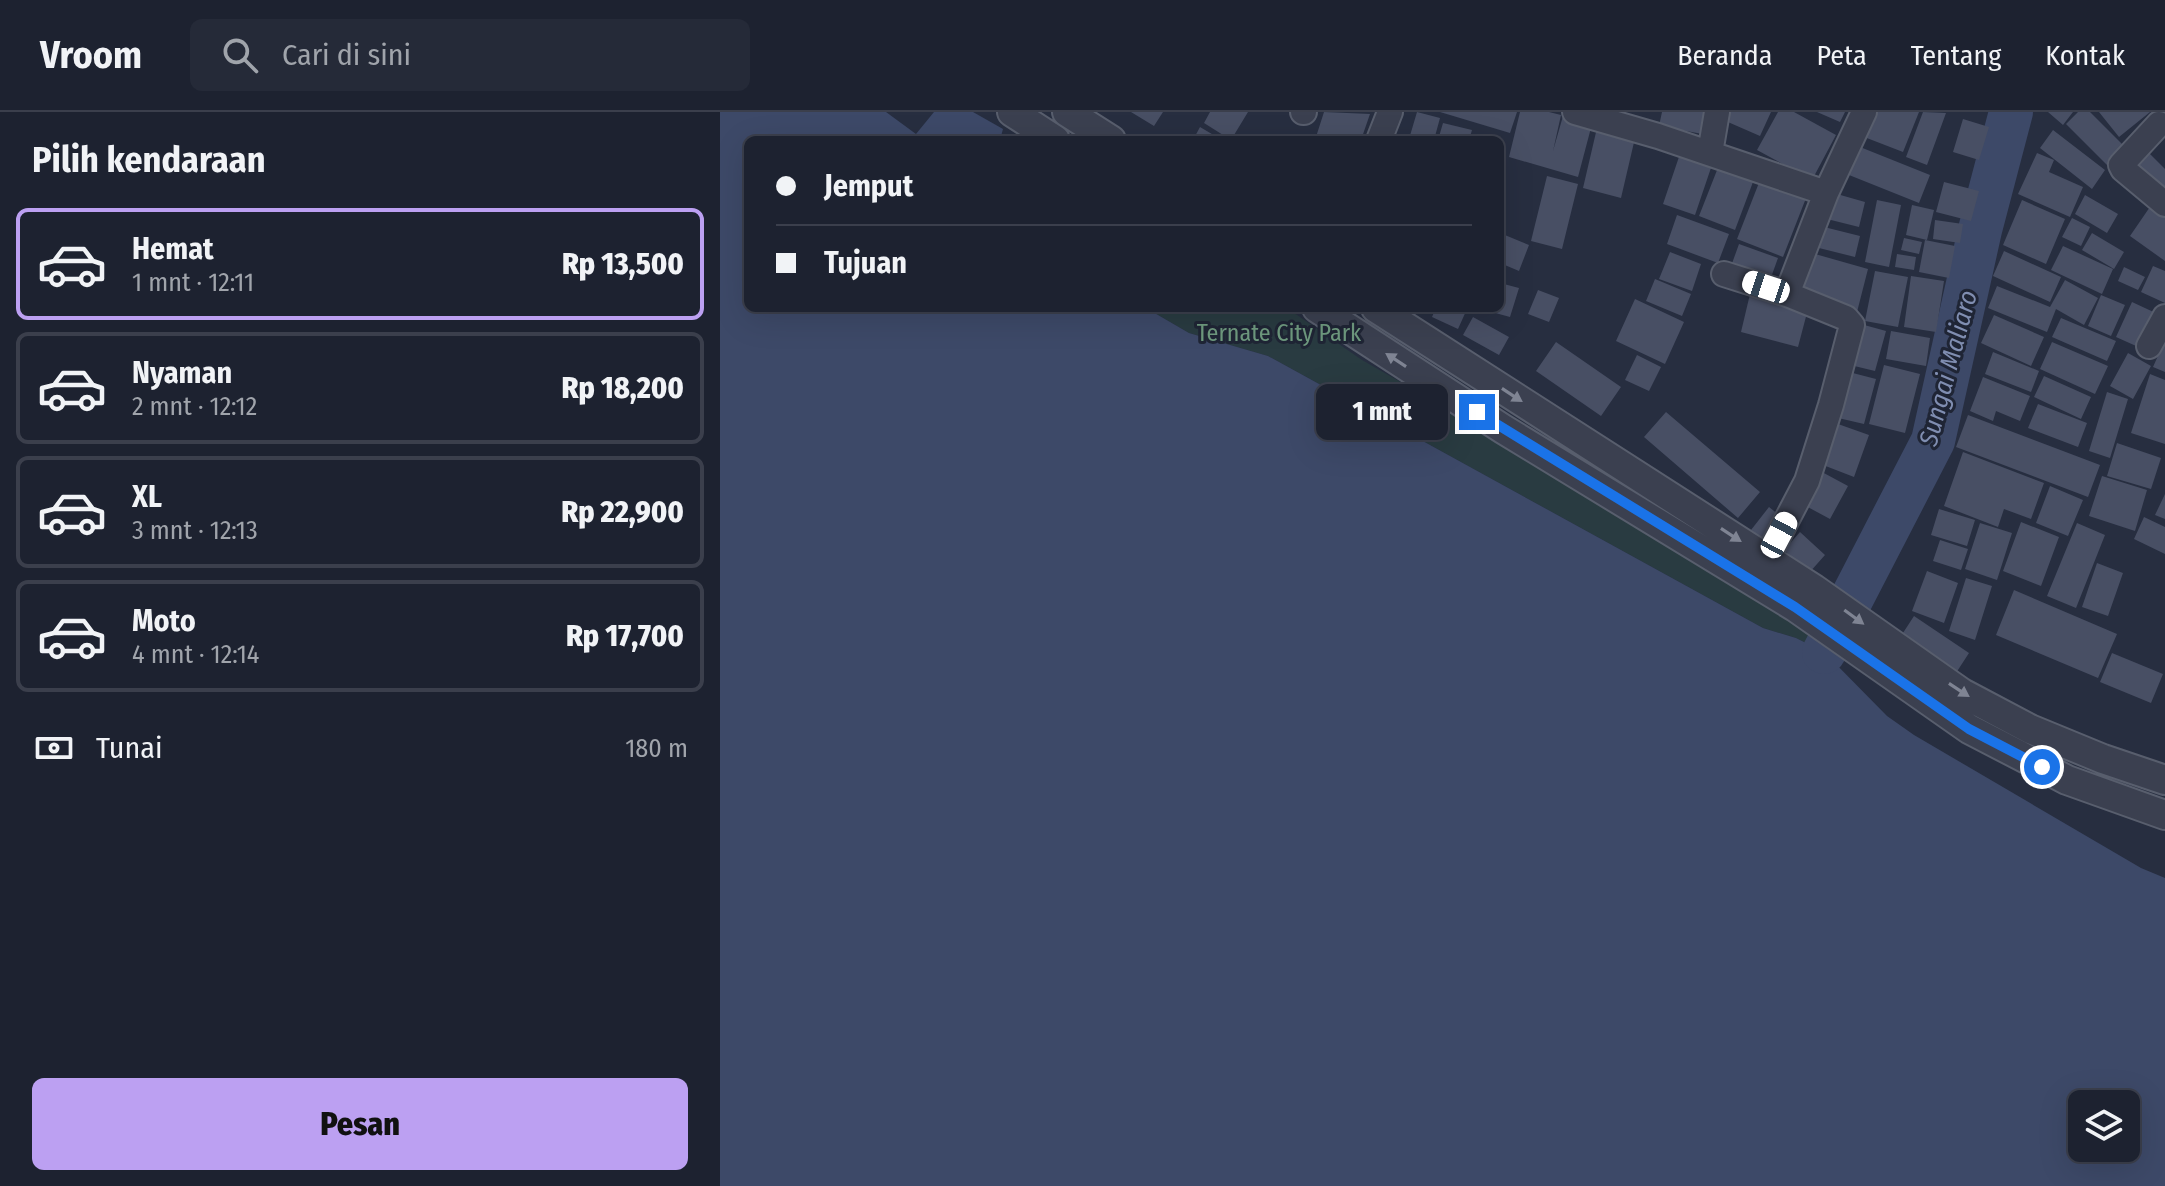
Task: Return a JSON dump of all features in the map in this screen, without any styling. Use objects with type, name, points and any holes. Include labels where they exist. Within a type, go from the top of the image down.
[{"type":"street","points":[[1067,112],[1105,136]]},
{"type":"street","points":[[1381,136],[1390,112]]},
{"type":"street","points":[[1575,112],[1710,153],[1826,193]]},
{"type":"street","points":[[1710,153],[1717,112]]},
{"type":"street","points":[[1787,294],[1826,193],[1864,112]]},
{"type":"street","points":[[1016,114],[1049,136]]},
{"type":"street","points":[[2159,124],[2121,165],[2165,204]]},
{"type":"street","points":[[1724,274],[1787,294],[1846,318],[1852,325],[1807,481],[1760,570]]},
{"type":"street","points":[[1323,312],[1503,429],[1760,570]]},
{"type":"street","points":[[1382,312],[1890,658],[1969,729],[2067,780],[2165,815]]},
{"type":"street","points":[[2149,346],[2165,317]]},
{"type":"street","points":[[1890,658],[2030,729],[2165,780]]},
{"type":"street","points":[[2067,780],[2074,747]]},
{"type":"green space","name":"Ternate City Park","points":[[1153,312],[1293,312],[1362,360],[1616,510],[1813,635],[1818,649],[1796,638],[1763,628],[1268,356],[1189,333]]},
{"type":"water","points":[[720,112],[886,112],[916,134],[934,112],[973,112],[1003,129],[1001,136],[744,136],[744,312],[1153,312],[1189,333],[1268,356],[1763,628],[1796,638],[1824,652],[1887,716],[1914,735],[2141,868],[2165,878],[2165,1186],[720,1186]]},
{"type":"building","points":[[1131,112],[1163,112],[1154,126]]},
{"type":"building","points":[[1210,112],[1248,112],[1233,136],[1225,136],[1204,123]]},
{"type":"building","points":[[1324,112],[1370,114],[1362,136],[1316,136]]},
{"type":"building","points":[[1417,112],[1440,118],[1435,136],[1410,136]]},
{"type":"building","points":[[1440,112],[1517,112],[1510,133]]},
{"type":"building","points":[[1520,112],[1561,115],[1553,151],[1563,116],[1592,124],[1578,177],[1509,157]]},
{"type":"building","points":[[1662,112],[1712,112],[1708,135],[1659,126]]},
{"type":"building","points":[[1724,112],[1771,112],[1760,136],[1721,119]]},
{"type":"building","points":[[1778,112],[1794,112],[1836,135],[1812,180],[1757,150]]},
{"type":"building","points":[[1817,112],[1845,112],[1840,122]]},
{"type":"building","points":[[1868,112],[1919,112],[1903,152],[1859,135]]},
{"type":"building","points":[[1923,112],[1946,113],[1927,165],[1906,157]]},
{"type":"building","points":[[2048,112],[2073,112],[2063,125]]},
{"type":"building","points":[[2078,112],[2090,112],[2129,151],[2111,169],[2066,124]]},
{"type":"building","points":[[2099,112],[2150,112],[2119,137]]},
{"type":"building","points":[[1963,119],[1989,127],[1979,160],[1953,152]]},
{"type":"building","points":[[1443,123],[1472,130],[1470,136],[1439,136]]},
{"type":"building","points":[[1200,127],[1215,136],[1195,136]]},
{"type":"building","points":[[1597,128],[1635,138],[1621,198],[1583,188]]},
{"type":"building","points":[[2053,130],[2105,170],[2092,189],[2040,148]]},
{"type":"building","points":[[1860,147],[1930,175],[1919,203],[1849,175]]},
{"type":"building","points":[[1682,148],[1714,159],[1695,215],[1663,204]]},
{"type":"building","points":[[2146,150],[2165,169],[2165,199],[2131,165]]},
{"type":"building","points":[[2037,153],[2054,160],[2049,172],[2083,187],[2070,217],[2018,194]]},
{"type":"building","points":[[1721,160],[1756,174],[1735,230],[1699,216]]},
{"type":"building","points":[[1762,175],[1808,193],[1783,257],[1737,239]]},
{"type":"building","points":[[1547,176],[1578,184],[1562,249],[1531,241]]},
{"type":"building","points":[[1944,182],[1979,191],[1971,221],[1936,212]]},
{"type":"building","points":[[1830,192],[1865,202],[1859,227],[1823,218]]},
{"type":"building","points":[[2085,195],[2118,214],[2107,233],[2075,214]]},
{"type":"building","points":[[1877,200],[1901,205],[1889,267],[1865,262]]},
{"type":"building","points":[[2022,200],[2065,219],[2046,264],[2003,245]]},
{"type":"building","points":[[2154,201],[2165,209],[2165,261],[2130,236]]},
{"type":"building","points":[[1912,205],[1934,210],[1927,240],[1906,235]]},
{"type":"building","points":[[1677,215],[1729,234],[1718,263],[1667,244]]},
{"type":"building","points":[[2072,218],[2090,227],[2081,246],[2062,237]]},
{"type":"building","points":[[1935,220],[1963,224],[1960,243],[1933,239]]},
{"type":"building","points":[[1824,227],[1860,236],[1855,257],[1819,248]]},
{"type":"building","points":[[2092,233],[2124,252],[2114,269],[2082,250]]},
{"type":"building","points":[[1504,235],[1529,245],[1519,271],[1504,265]]},
{"type":"building","points":[[1904,238],[1922,242],[1919,254],[1901,250]]},
{"type":"building","points":[[1925,240],[1955,246],[1949,278],[1919,272]]},
{"type":"building","points":[[1739,244],[1778,258],[1769,283],[1730,269]]},
{"type":"building","points":[[2063,246],[2113,269],[2102,294],[2051,270]]},
{"type":"building","points":[[2004,251],[2061,277],[2050,302],[1993,276]]},
{"type":"building","points":[[1670,252],[1701,264],[1692,291],[1659,279]]},
{"type":"building","points":[[1808,252],[1868,269],[1857,312],[1796,295]]},
{"type":"building","points":[[1897,254],[1916,257],[1914,270],[1895,267]]},
{"type":"building","points":[[2153,266],[2165,271],[2165,303],[2141,292]]},
{"type":"building","points":[[2124,267],[2145,277],[2138,290],[2118,281]]},
{"type":"building","points":[[1875,271],[1908,277],[1898,327],[1865,321]]},
{"type":"building","points":[[1911,276],[1944,281],[1936,332],[1904,327]]},
{"type":"building","points":[[1655,279],[1691,294],[1682,316],[1646,301]]},
{"type":"building","points":[[2065,280],[2098,298],[2084,325],[2056,309],[2047,332],[1988,308],[1997,286],[2050,307]]},
{"type":"building","points":[[1504,284],[1519,288],[1510,317],[1492,312],[1504,312]]},
{"type":"building","points":[[1538,290],[1559,298],[1549,322],[1528,314]]},
{"type":"building","points":[[1750,294],[1808,309],[1798,347],[1741,332]]},
{"type":"building","points":[[2101,295],[2125,305],[2111,336],[2088,326]]},
{"type":"building","points":[[1635,299],[1684,322],[1665,364],[1616,341]]},
{"type":"building","points":[[2132,302],[2160,315],[2145,350],[2116,337]]},
{"type":"building","points":[[1434,312],[1466,312],[1458,329],[1432,317]]},
{"type":"building","points":[[1994,315],[2044,337],[2031,366],[1981,343]]},
{"type":"building","points":[[1473,317],[1509,337],[1499,355],[1463,335]]},
{"type":"building","points":[[2061,318],[2116,341],[2107,361],[2052,337]]},
{"type":"building","points":[[1857,323],[1886,331],[1875,371],[1846,364]]},
{"type":"building","points":[[1891,331],[1930,338],[1926,366],[1886,359]]},
{"type":"building","points":[[2165,340],[2165,372],[2153,367]]},
{"type":"building","points":[[1556,342],[1621,387],[1601,416],[1536,371]]},
{"type":"building","points":[[2052,342],[2108,366],[2095,394],[2040,369]]},
{"type":"building","points":[[1993,352],[2039,371],[2031,392],[1985,374]]},
{"type":"building","points":[[2128,353],[2151,366],[2133,399],[2110,386]]},
{"type":"building","points":[[1637,355],[1661,367],[1649,391],[1625,380]]},
{"type":"building","points":[[1884,365],[1920,374],[1905,433],[1869,424]]},
{"type":"building","points":[[1845,371],[1876,379],[1864,424],[1834,417]]},
{"type":"building","points":[[2150,374],[2165,380],[2165,444],[2131,433]]},
{"type":"building","points":[[2044,376],[2091,397],[2081,419],[2034,397]]},
{"type":"building","points":[[1983,377],[2030,396],[2020,421],[1996,411],[1993,421],[1970,411]]},
{"type":"building","points":[[2107,392],[2128,399],[2110,458],[2089,451]]},
{"type":"building","points":[[2038,404],[2087,423],[2078,447],[2028,428]]},
{"type":"building","points":[[1666,412],[1760,492],[1738,518],[1644,437]]},
{"type":"building","points":[[1968,415],[2100,465],[2088,497],[1956,447]]},
{"type":"building","points":[[1838,424],[1869,435],[1854,477],[1823,465]]},
{"type":"building","points":[[2117,443],[2161,458],[2151,489],[2107,476]]},
{"type":"building","points":[[1963,452],[2044,483],[2031,519],[2004,509],[1998,527],[1944,506]]},
{"type":"building","points":[[1822,472],[1848,486],[1830,519],[1804,505]]},
{"type":"building","points":[[2102,476],[2147,490],[2135,531],[2089,516]]},
{"type":"building","points":[[2050,486],[2083,500],[2068,536],[2036,523]]},
{"type":"building","points":[[2165,494],[2165,519],[2155,515]]},
{"type":"building","points":[[1769,507],[1784,519],[1766,541],[1751,530]]},
{"type":"building","points":[[1939,509],[1975,520],[1967,546],[1931,535]]},
{"type":"building","points":[[2144,517],[2165,527],[2165,554],[2134,539]]},
{"type":"building","points":[[2021,522],[2059,537],[2041,586],[2003,571]]},
{"type":"building","points":[[1980,523],[2012,533],[1997,580],[1965,569]]},
{"type":"building","points":[[2077,523],[2105,535],[2076,608],[2047,596]]},
{"type":"building","points":[[1800,532],[1825,555],[1809,573],[1784,550]]},
{"type":"building","points":[[1940,540],[1968,549],[1961,570],[1933,561]]},
{"type":"building","points":[[2097,563],[2123,573],[2108,616],[2082,607]]},
{"type":"building","points":[[1927,571],[1958,583],[1944,623],[1912,611]]},
{"type":"building","points":[[1966,578],[1992,586],[1975,640],[1949,631]]},
{"type":"building","points":[[2014,590],[2117,634],[2098,678],[1996,635]]},
{"type":"building","points":[[1914,616],[1969,653],[1956,673],[1901,636]]},
{"type":"building","points":[[2112,653],[2163,674],[2151,703],[2100,682]]},
{"type":"waterway","name":"Sungai Maliaro","points":[[1824,652],[1933,441],[1980,230],[2011,112]]},
{"type":"route","points":[[1477,412],[1795,607],[1969,729],[2042,767]]}]
